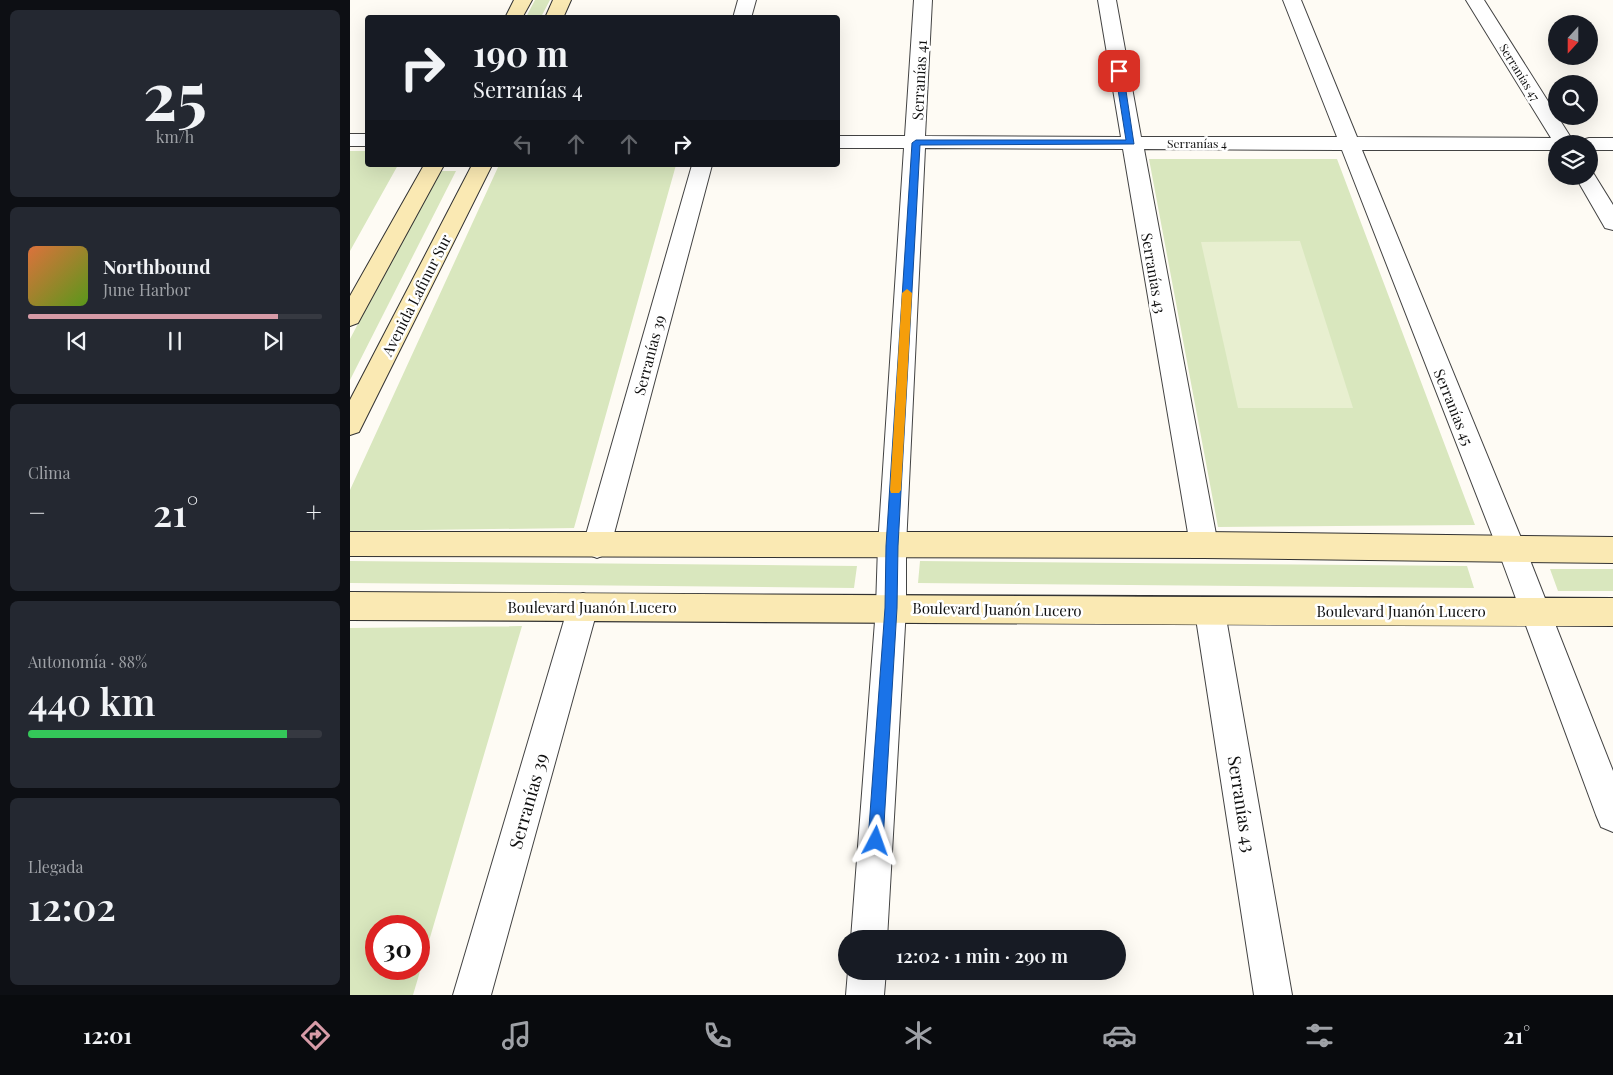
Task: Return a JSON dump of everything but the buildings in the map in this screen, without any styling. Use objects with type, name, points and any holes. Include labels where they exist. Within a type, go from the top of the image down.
[{"type":"street","points":[[515,15],[523,0]]},
{"type":"street","points":[[555,15],[562,0]]},
{"type":"street","points":[[743,15],[747,0]]},
{"type":"street","name":"Serranías 41","points":[[870,930],[891,608],[892,546],[923,0]]},
{"type":"street","name":"Serranías 43","points":[[1107,0],[1204,545]]},
{"type":"street","name":"Serranías 45","points":[[1292,0],[1512,550],[1613,815]]},
{"type":"street","name":"Serranías 47","points":[[1475,0],[1559,135]]},
{"type":"street","points":[[350,140],[365,140]]},
{"type":"street","name":"Serranías 4","points":[[840,142],[1548,144]]},
{"type":"street","points":[[1598,144],[1613,144]]},
{"type":"street","points":[[350,317],[433,167]]},
{"type":"street","name":"Avenida Lafinur Sur","points":[[350,425],[481,167]]},
{"type":"street","name":"Serranías 39","points":[[597,545],[701,167]]},
{"type":"street","points":[[1590,185],[1613,223]]},
{"type":"street","points":[[350,544],[1204,545],[1613,550]]},
{"type":"street","name":"Boulevard Juanón Lucero","points":[[350,606],[891,608],[1210,612],[1613,612]]},
{"type":"street","name":"Serranías 39","points":[[472,995],[583,607]]},
{"type":"street","name":"Serranías 43","points":[[1210,612],[1273,995]]},
{"type":"street","points":[[865,995],[866,980]]},
{"type":"green space","points":[[535,0],[550,0],[542,15],[527,15]]},
{"type":"green space","points":[[350,151],[365,151],[365,167],[397,167],[350,251]]},
{"type":"green space","points":[[1149,159],[1337,159],[1475,525],[1218,527]]},
{"type":"green space","points":[[498,167],[675,167],[574,528],[350,531],[350,490]]},
{"type":"green space","points":[[438,171],[456,171],[350,380],[350,339]]},
{"type":"green space","points":[[1300,241],[1353,408],[1238,408],[1201,242]]},
{"type":"green space","points":[[350,561],[857,566],[854,588],[350,583]]},
{"type":"green space","points":[[920,561],[1467,566],[1474,588],[918,583]]},
{"type":"green space","points":[[1550,569],[1613,569],[1613,591],[1558,591]]},
{"type":"green space","points":[[522,626],[430,937],[430,915],[365,915],[365,980],[417,980],[413,995],[350,995],[350,628]]},
{"type":"slow traffic","points":[[895,490],[907,293]]},
{"type":"route","points":[[876,841],[891,608],[892,546],[916,143],[1131,143],[1119,71]]}]
